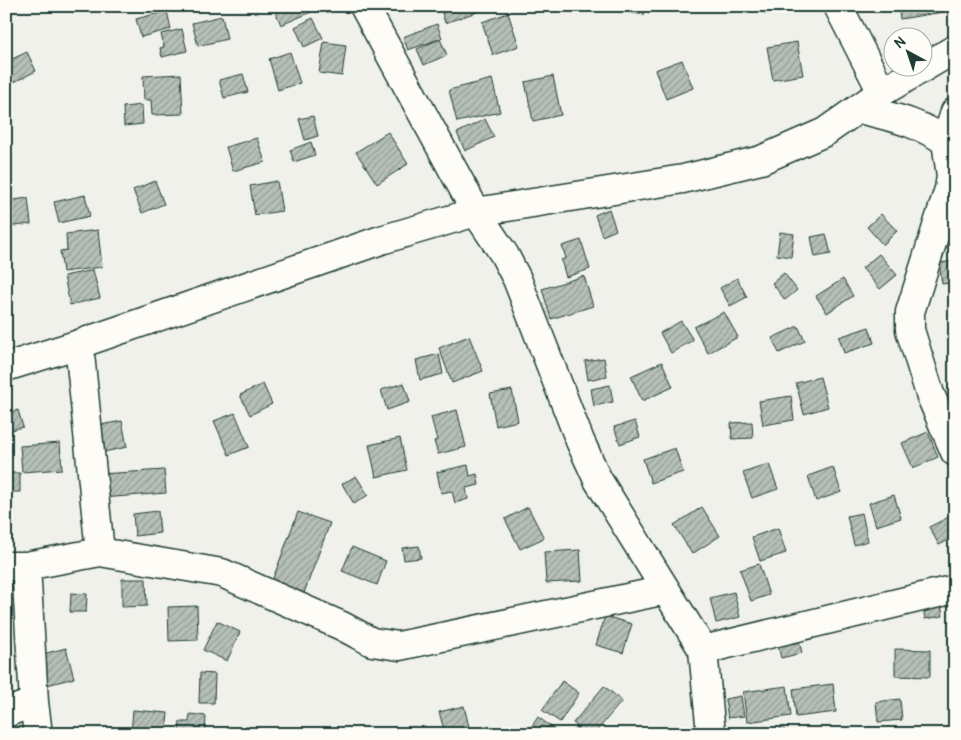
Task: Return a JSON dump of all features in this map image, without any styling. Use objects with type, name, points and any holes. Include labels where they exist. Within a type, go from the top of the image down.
[{"type":"street","points":[[364,6],[476,212],[504,254],[517,279],[580,441],[598,480],[703,650],[711,734]]},
{"type":"street","points":[[838,6],[882,92]]},
{"type":"street","points":[[6,367],[79,344],[381,240],[476,212],[683,179],[761,160],[825,132],[882,92],[955,49]]},
{"type":"street","points":[[858,109],[917,124],[950,144]]},
{"type":"street","points":[[955,112],[950,144],[951,176],[949,189],[910,312],[910,330],[930,394],[955,452]]},
{"type":"street","points":[[79,344],[100,552]]},
{"type":"street","points":[[38,734],[16,566],[100,552],[222,573],[342,626],[372,642],[399,646],[666,590]]},
{"type":"street","points":[[703,650],[955,589]]},
{"type":"street","points":[[6,713],[34,702]]},
{"type":"building","points":[[273,6],[315,6],[316,10],[281,25]]},
{"type":"building","points":[[389,6],[408,6],[392,13]]},
{"type":"building","points":[[440,6],[491,6],[491,7],[445,23]]},
{"type":"building","points":[[624,6],[645,6],[644,15],[623,11]]},
{"type":"building","points":[[763,6],[795,6],[765,14]]},
{"type":"building","points":[[898,6],[955,6],[955,10],[900,19]]},
{"type":"building","points":[[167,11],[171,29],[141,37],[136,19]]},
{"type":"building","points":[[508,13],[519,46],[493,55],[482,22]]},
{"type":"building","points":[[222,16],[227,39],[198,46],[192,23]]},
{"type":"building","points":[[313,18],[323,38],[304,47],[295,27]]},
{"type":"building","points":[[437,24],[442,38],[408,50],[403,37]]},
{"type":"building","points":[[182,29],[187,51],[162,57],[160,48],[164,47],[161,34]]},
{"type":"building","points":[[440,39],[447,55],[424,65],[417,49]]},
{"type":"building","points":[[324,42],[346,45],[342,76],[319,73]]},
{"type":"building","points":[[797,42],[803,75],[773,80],[767,47]]},
{"type":"building","points":[[27,52],[36,71],[6,86],[6,62]]},
{"type":"building","points":[[290,52],[300,83],[278,90],[269,59]]},
{"type":"building","points":[[682,60],[693,88],[666,99],[655,70]]},
{"type":"building","points":[[181,74],[183,114],[152,115],[151,100],[144,100],[143,76]]},
{"type":"building","points":[[243,74],[248,92],[224,98],[219,80]]},
{"type":"building","points":[[553,76],[561,115],[533,121],[525,82]]},
{"type":"building","points":[[492,79],[500,112],[457,122],[449,90]]},
{"type":"building","points":[[142,105],[143,124],[124,126],[123,107]]},
{"type":"building","points":[[313,116],[318,136],[305,140],[299,119]]},
{"type":"building","points":[[485,119],[494,137],[465,151],[457,133]]},
{"type":"building","points":[[388,132],[408,164],[377,184],[356,152]]},
{"type":"building","points":[[257,138],[265,162],[233,171],[226,147]]},
{"type":"building","points":[[311,142],[315,155],[294,162],[290,150]]},
{"type":"building","points":[[155,181],[164,204],[142,213],[133,190]]},
{"type":"building","points":[[277,181],[282,211],[255,215],[250,186]]},
{"type":"building","points":[[85,195],[90,216],[59,223],[54,202]]},
{"type":"building","points":[[28,198],[31,224],[6,227],[6,201]]},
{"type":"building","points":[[609,209],[616,230],[602,236],[595,215]]},
{"type":"building","points":[[881,214],[897,231],[883,245],[867,227]]},
{"type":"building","points":[[98,230],[102,267],[63,272],[60,251],[67,250],[66,234]]},
{"type":"building","points":[[780,232],[794,234],[791,257],[777,255]]},
{"type":"building","points":[[826,234],[831,254],[815,257],[811,237]]},
{"type":"building","points":[[581,240],[590,269],[566,277],[561,260],[566,258],[562,246]]},
{"type":"building","points":[[879,254],[897,275],[880,289],[862,268]]},
{"type":"building","points":[[955,261],[955,282],[942,284],[939,263]]},
{"type":"building","points":[[93,270],[100,298],[70,305],[64,276]]},
{"type":"building","points":[[784,273],[797,290],[785,300],[772,283]]},
{"type":"building","points":[[584,276],[593,306],[551,319],[542,289]]},
{"type":"building","points":[[737,278],[747,297],[730,306],[720,288]]},
{"type":"building","points":[[843,279],[853,296],[827,313],[816,296]]},
{"type":"building","points":[[724,312],[738,337],[708,353],[694,327]]},
{"type":"building","points":[[681,321],[693,340],[671,353],[660,333]]},
{"type":"building","points":[[798,326],[805,341],[779,353],[772,338]]},
{"type":"building","points":[[869,327],[874,343],[844,353],[839,337]]},
{"type":"building","points":[[469,336],[483,371],[452,383],[439,348]]},
{"type":"building","points":[[439,354],[443,374],[420,380],[416,360]]},
{"type":"building","points":[[604,358],[607,376],[588,380],[585,361]]},
{"type":"building","points":[[662,362],[673,387],[642,401],[631,376]]},
{"type":"building","points":[[820,377],[828,407],[804,414],[796,383]]},
{"type":"building","points":[[404,383],[410,402],[387,410],[381,390]]},
{"type":"building","points":[[263,384],[272,404],[250,415],[240,395]]},
{"type":"building","points":[[610,385],[613,402],[594,406],[591,389]]},
{"type":"building","points":[[512,390],[518,421],[496,426],[490,394]]},
{"type":"building","points":[[791,396],[794,420],[763,425],[759,401]]},
{"type":"building","points":[[18,410],[23,427],[8,431],[6,413]]},
{"type":"building","points":[[457,410],[466,447],[438,454],[434,441],[437,440],[431,417]]},
{"type":"building","points":[[235,413],[249,447],[229,455],[214,421]]},
{"type":"building","points":[[122,421],[127,447],[104,452],[100,425]]},
{"type":"building","points":[[635,421],[640,437],[620,444],[614,427]]},
{"type":"building","points":[[752,422],[753,438],[732,439],[731,423]]},
{"type":"building","points":[[928,432],[938,457],[913,468],[902,443]]},
{"type":"building","points":[[400,438],[407,470],[376,477],[369,445]]},
{"type":"building","points":[[60,443],[62,469],[22,472],[20,446]]},
{"type":"building","points":[[675,448],[683,472],[651,483],[643,459]]},
{"type":"building","points":[[769,464],[778,489],[752,498],[743,473]]},
{"type":"building","points":[[468,465],[470,476],[477,474],[479,485],[466,488],[468,499],[455,503],[452,491],[441,493],[437,472]]},
{"type":"building","points":[[833,467],[841,492],[816,501],[808,476]]},
{"type":"building","points":[[164,470],[166,493],[102,498],[100,474]]},
{"type":"building","points":[[6,473],[20,473],[20,492],[6,492]]},
{"type":"building","points":[[356,476],[368,495],[354,504],[342,484]]},
{"type":"building","points":[[894,495],[901,518],[876,526],[869,503]]},
{"type":"building","points":[[528,507],[544,538],[520,549],[505,519]]},
{"type":"building","points":[[702,507],[720,536],[692,554],[674,525]]},
{"type":"building","points":[[158,511],[160,533],[135,536],[133,514]]},
{"type":"building","points":[[298,512],[330,523],[304,593],[272,581]]},
{"type":"building","points":[[862,513],[868,541],[854,545],[847,516]]},
{"type":"building","points":[[955,514],[955,537],[939,545],[929,527]]},
{"type":"building","points":[[778,528],[786,553],[760,561],[752,537]]},
{"type":"building","points":[[419,546],[421,558],[404,560],[402,548]]},
{"type":"building","points":[[352,547],[386,561],[377,585],[342,571]]},
{"type":"building","points":[[580,550],[582,581],[546,583],[544,552]]},
{"type":"building","points":[[759,564],[769,595],[751,601],[740,570]]},
{"type":"building","points":[[122,579],[146,579],[147,606],[122,607]]},
{"type":"building","points":[[734,592],[740,617],[716,623],[710,598]]},
{"type":"building","points":[[71,593],[87,594],[86,612],[70,612]]},
{"type":"building","points":[[940,599],[943,616],[925,619],[922,602]]},
{"type":"building","points":[[197,606],[198,640],[169,641],[168,607]]},
{"type":"building","points":[[605,616],[632,624],[623,653],[596,645]]},
{"type":"building","points":[[217,621],[240,632],[227,661],[203,650]]},
{"type":"building","points":[[797,632],[802,653],[781,658],[776,637]]},
{"type":"building","points":[[66,648],[74,678],[47,685],[39,655]]},
{"type":"building","points":[[895,649],[930,650],[930,677],[895,676]]},
{"type":"building","points":[[200,673],[215,674],[214,703],[199,703]]},
{"type":"building","points":[[562,681],[579,693],[560,722],[542,710]]},
{"type":"building","points":[[833,684],[836,712],[796,717],[793,689]]},
{"type":"building","points":[[604,686],[622,701],[594,734],[571,734],[577,726],[573,723]]},
{"type":"building","points":[[787,686],[791,716],[747,722],[743,692]]},
{"type":"building","points":[[741,696],[744,716],[728,718],[725,699]]},
{"type":"building","points":[[900,699],[902,720],[878,722],[876,702]]},
{"type":"building","points":[[464,706],[469,727],[445,733],[439,712]]},
{"type":"building","points":[[133,710],[168,713],[166,734],[131,734]]},
{"type":"building","points":[[190,714],[206,716],[205,734],[179,734],[180,722],[189,722]]},
{"type":"building","points":[[538,717],[554,729],[551,734],[536,734],[530,729]]},
{"type":"building","points":[[782,727],[788,734],[775,734]]}]
